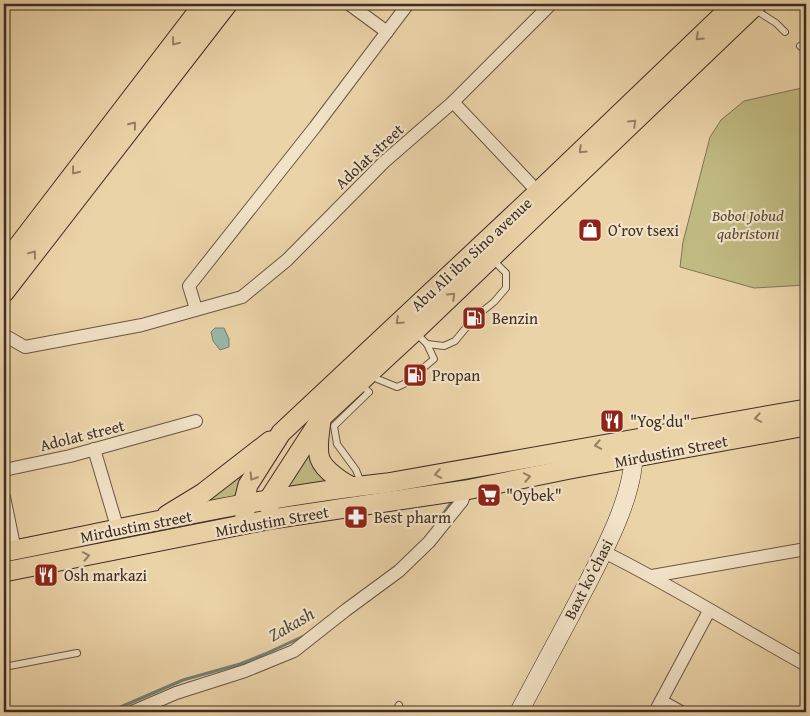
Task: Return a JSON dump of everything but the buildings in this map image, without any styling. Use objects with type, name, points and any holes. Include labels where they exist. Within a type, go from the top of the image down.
[{"type":"highway","points":[[4,292],[61,203],[204,4]]},
{"type":"highway","points":[[4,265],[61,203],[227,4]]},
{"type":"main road","name":"Abu Ali ibn Sino avenue","points":[[246,525],[243,505],[248,486],[281,433],[538,192],[748,5]]},
{"type":"main road","name":"Abu Ali ibn Sino avenue","points":[[268,500],[322,417],[363,378],[421,338],[491,258],[748,5]]},
{"type":"main road","name":"Mirdustim Street","points":[[4,572],[272,519],[466,490],[634,448],[806,409]]},
{"type":"main road","points":[[322,417],[318,442],[321,461],[336,478],[358,486]]},
{"type":"main road","name":"Mirdustim Street","points":[[268,500],[634,448],[806,426]]},
{"type":"main road","points":[[155,522],[203,494],[281,433]]},
{"type":"main road","name":"Baxt koʻchasi","points":[[519,712],[604,552],[632,477],[634,448]]},
{"type":"main road","points":[[268,500],[272,519]]},
{"type":"main road","name":"Mirdustim street","points":[[9,551],[268,500]]},
{"type":"street","points":[[349,4],[387,32]]},
{"type":"street","points":[[196,309],[189,286],[315,127],[408,4]]},
{"type":"street","name":"Adolat street","points":[[4,334],[25,347],[142,325],[242,297],[287,260],[384,162],[453,102],[551,4]]},
{"type":"street","points":[[453,102],[538,192]]},
{"type":"street","name":"Adolat street","points":[[4,470],[70,456],[196,421]]},
{"type":"street","points":[[94,449],[118,530]]},
{"type":"street","points":[[132,712],[149,709],[176,693],[245,671],[294,651],[399,572],[429,542],[462,501],[466,490]]},
{"type":"street","points":[[4,497],[9,551]]},
{"type":"street","points":[[652,576],[806,548]]},
{"type":"street","points":[[604,552],[652,576],[709,611],[803,661]]},
{"type":"street","points":[[681,712],[658,707],[709,611]]},
{"type":"lane","points":[[748,5],[776,23],[786,32]]},
{"type":"lane","points":[[800,46],[806,51]]},
{"type":"lane","points":[[421,338],[444,346],[455,340],[474,318],[494,302],[506,288],[506,274],[491,258]]},
{"type":"lane","points":[[363,378],[397,387],[404,384],[434,358],[421,338]]},
{"type":"lane","points":[[358,486],[356,470],[337,444],[334,426],[369,392],[363,378]]},
{"type":"lane","points":[[4,667],[77,653]]},
{"type":"lane","points":[[395,712],[399,705]]},
{"type":"green space","name":"Boboi Jobud qabristoni","points":[[806,87],[806,285],[754,288],[680,267],[683,242],[710,137],[721,120],[744,101]]},
{"type":"green space","points":[[310,447],[317,471],[327,485],[286,491],[281,484]]},
{"type":"green space","points":[[265,452],[231,501],[196,506]]},
{"type":"shaded area","points":[[215,328],[224,328],[229,339],[229,347],[220,350],[213,341],[211,332]]},
{"type":"waterway","name":"Zakash","points":[[438,521],[451,503]]},
{"type":"waterway","name":"Zakash","points":[[109,712],[183,680],[240,664],[306,635]]},
{"type":"place","name":"Oʻrov tsexi","points":[[590,230]]},
{"type":"place","name":"Benzin","points":[[474,318]]},
{"type":"place","name":"Propan","points":[[415,375]]},
{"type":"place","name":"\"Yog'du\"","points":[[612,421]]},
{"type":"place","name":"\"Oybek\"","points":[[489,495]]},
{"type":"place","name":"Best pharm","points":[[356,517]]},
{"type":"place","name":"Osh markazi","points":[[46,575]]}]
